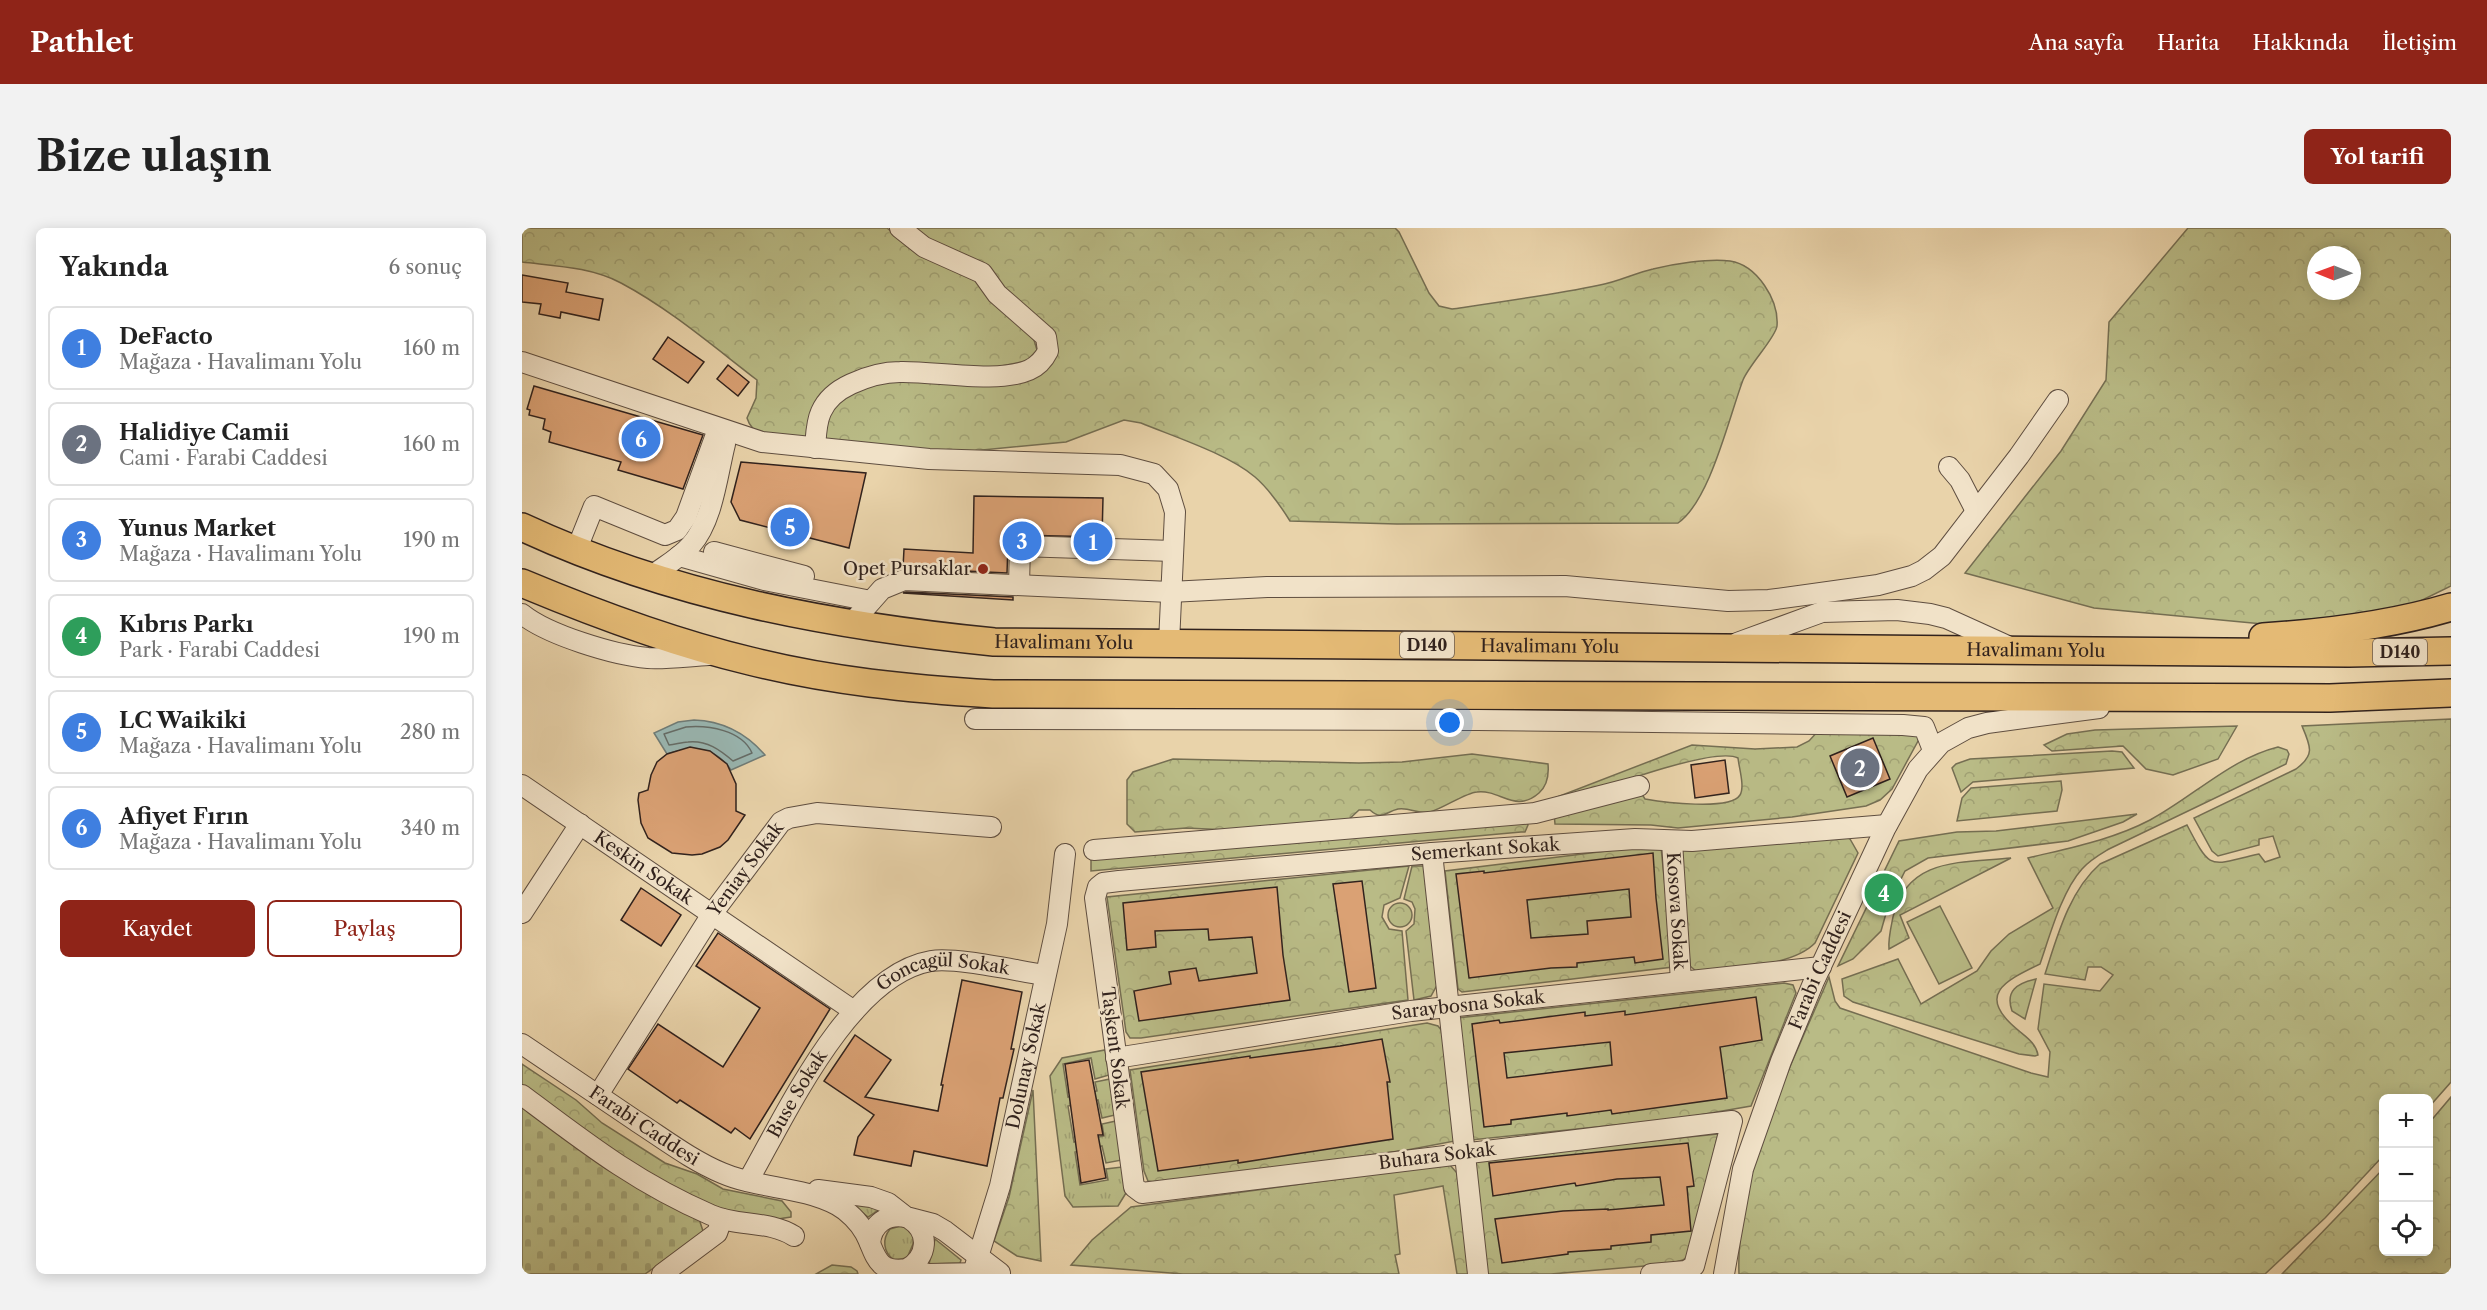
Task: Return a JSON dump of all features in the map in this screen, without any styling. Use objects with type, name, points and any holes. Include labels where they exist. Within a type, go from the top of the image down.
[{"type":"highway","points":[[522,513],[568,548]]},
{"type":"highway","name":"Havalimanı Yolu","points":[[522,526],[568,548],[650,577],[769,608],[851,624],[994,642],[2349,653],[2451,651]]},
{"type":"highway","points":[[522,583],[625,624],[722,654],[807,673],[877,684],[993,694],[2176,697],[2451,701]]},
{"type":"highway","points":[[2044,650],[2267,637],[2399,620],[2451,607]]},
{"type":"highway","points":[[2330,698],[2451,693]]},
{"type":"street","points":[[815,448],[817,425],[824,406],[831,396],[863,378],[899,372],[1011,374],[1028,371],[1036,366],[1048,351],[1046,338],[997,294],[982,273],[924,247],[900,228]]},
{"type":"street","points":[[522,362],[621,393],[723,431],[762,442],[929,459],[1120,465],[1138,468],[1160,478],[1171,497],[1175,512],[1169,643]]},
{"type":"street","points":[[1726,647],[1804,618],[1825,603],[1924,570],[1942,556],[2019,456],[2058,400]]},
{"type":"street","points":[[568,548],[594,506],[665,535],[677,530],[690,508],[723,431]]},
{"type":"street","points":[[650,577],[685,550],[705,519],[723,431]]},
{"type":"street","points":[[1950,467],[1960,480],[1976,511]]},
{"type":"street","points":[[1019,585],[1020,546],[1173,551]]},
{"type":"street","points":[[685,550],[764,580],[877,595]]},
{"type":"street","points":[[851,624],[877,595],[904,580],[1170,592],[1267,587],[1565,586],[1728,601],[1769,600],[1825,603],[1930,614],[1946,618],[2015,650]]},
{"type":"street","points":[[522,614],[535,623],[583,642],[632,656],[651,658],[722,654]]},
{"type":"street","points":[[1900,697],[1914,705],[1928,721],[1932,729],[1934,750]]},
{"type":"street","name":"Farabi Caddesi","points":[[1724,1274],[1737,1191],[1752,1140],[1781,1061],[1821,967],[1887,825],[1907,786],[1934,750],[1950,736],[1987,723],[2176,697]]},
{"type":"street","points":[[975,718],[1903,725],[1924,727],[1934,750]]},
{"type":"street","name":"Keskin Sokak","points":[[522,785],[854,1011]]},
{"type":"street","points":[[1094,850],[1535,813],[1639,786]]},
{"type":"street","name":"Yeniay Sokak","points":[[598,1095],[712,914],[773,830],[789,818],[817,813],[991,827]]},
{"type":"street","points":[[1535,813],[1535,846]]},
{"type":"street","points":[[522,913],[580,824]]},
{"type":"street","name":"Semerkant Sokak","points":[[1095,898],[1095,892],[1103,883],[1432,852],[1642,839],[1672,842],[1887,825]]},
{"type":"street","name":"Kosova Sokak","points":[[1672,842],[1681,981]]},
{"type":"street","points":[[1432,852],[1478,1274]]},
{"type":"street","name":"Dolunay Sokak","points":[[976,1264],[999,1186],[1057,924],[1065,854]]},
{"type":"street","name":"Taşkent Sokak","points":[[1095,898],[1132,1179],[1134,1187],[1142,1193]]},
{"type":"street","name":"Goncagül Sokak","points":[[854,1011],[894,977],[907,969],[932,961],[1045,975]]},
{"type":"street","name":"Saraybosna Sokak","points":[[1116,1058],[1449,1007],[1821,967]]},
{"type":"street","name":"Buse Sokak","points":[[748,1181],[827,1047],[854,1011]]},
{"type":"street","name":"Farabi Caddesi","points":[[522,1044],[694,1159],[722,1173],[776,1187]]},
{"type":"street","points":[[522,1095],[607,1159],[638,1179],[722,1219],[736,1223],[771,1225],[794,1236]]},
{"type":"street","name":"Buhara Sokak","points":[[1142,1193],[1732,1121],[1694,1266],[1686,1271],[1651,1274]]},
{"type":"street","points":[[776,1187],[809,1194],[838,1206],[855,1219],[870,1243],[876,1268],[928,1274],[976,1264]]},
{"type":"street","points":[[776,1187],[871,1197],[888,1203],[918,1225],[924,1241],[924,1250],[920,1259],[906,1271]]},
{"type":"street","points":[[870,1243],[874,1229],[881,1221],[895,1216],[908,1218],[933,1224],[945,1231],[976,1264],[1006,1274]]},
{"type":"street","points":[[662,1274],[717,1233],[722,1219]]},
{"type":"green space","points":[[522,228],[887,228],[914,250],[977,280],[1034,340],[1037,350],[1027,361],[996,367],[859,373],[806,440],[771,437],[756,431],[747,418],[756,398],[757,380],[674,316],[621,283],[585,270],[522,262]]},
{"type":"green space","points":[[909,228],[1395,228],[1429,293],[1439,306],[1452,309],[1600,285],[1671,265],[1702,261],[1730,261],[1749,269],[1764,285],[1774,305],[1777,326],[1743,380],[1717,457],[1700,497],[1678,523],[1397,524],[1290,521],[1265,487],[1255,477],[1231,461],[1141,423],[1124,420],[1066,442],[972,451],[921,450],[823,440],[826,410],[870,381],[981,382],[1056,351],[942,248]]},
{"type":"green space","points":[[2188,228],[2451,228],[2451,586],[2402,610],[2263,624],[2094,608],[1965,573],[2061,451],[2106,380],[2109,322]]},
{"type":"green space","points":[[2451,719],[2451,1082],[2433,1102],[2433,1094],[2379,1094],[2379,1160],[2325,1218],[2265,1274],[1739,1274],[1740,1237],[1746,1199],[1756,1160],[1783,1084],[1829,977],[1835,1001],[1840,1008],[2048,1077],[2050,1052],[2038,1029],[2044,984],[2100,991],[2113,975],[2101,967],[2088,967],[2085,980],[2045,974],[2065,915],[2080,887],[2100,864],[2187,825],[2202,851],[2214,862],[2230,861],[2259,854],[2265,862],[2280,857],[2273,836],[2259,839],[2259,845],[2218,856],[2212,851],[2194,818],[2302,764],[2310,750],[2302,726]]},
{"type":"green space","points":[[2237,726],[2218,759],[2173,775],[2146,769],[2123,746],[2052,751],[2044,745],[2067,734],[2095,730]]},
{"type":"green space","points":[[1820,729],[1924,730],[1892,789],[1880,800],[1866,806],[1792,817],[1678,828],[1651,825],[1555,824],[1554,813],[1640,791],[1645,799],[1680,803],[1710,804],[1734,800],[1740,795],[1742,787],[1738,758],[1724,756],[1703,758],[1648,773],[1553,806],[1552,799],[1692,745],[1755,749],[1797,747],[1809,741]]},
{"type":"green space","points":[[2278,747],[2287,750],[2289,754],[2286,764],[2109,849],[2091,860],[2082,869],[2068,889],[2040,964],[2006,983],[1997,998],[1998,1007],[2005,1018],[2030,1041],[2038,1055],[2019,1054],[1853,1002],[1844,996],[1842,979],[1898,959],[1921,1004],[1977,971],[1991,951],[2009,934],[2053,908],[2028,858],[2090,843],[2136,827],[2166,811],[2228,769]]},
{"type":"green space","points":[[2122,752],[2134,768],[1973,782],[1961,792],[1952,768],[1970,759]]},
{"type":"green space","points":[[1472,754],[1548,764],[1546,784],[1539,793],[1522,801],[1477,792],[1430,812],[1398,809],[1378,815],[1370,810],[1359,810],[1346,822],[1249,831],[1186,828],[1135,832],[1127,824],[1127,780],[1133,772],[1173,759],[1359,763],[1402,762]]},
{"type":"green space","points":[[2061,781],[2062,790],[2057,811],[1957,821],[1962,798],[1971,788]]},
{"type":"green space","points":[[2137,814],[2123,822],[2068,841],[1928,858],[1905,871],[1889,903],[1881,931],[1853,959],[1838,966],[1899,841],[1957,832],[1996,831]]},
{"type":"green space","points":[[1526,820],[1528,825],[1525,832],[1091,871],[1091,860],[1095,857]]},
{"type":"green space","points":[[1845,836],[1850,839],[1858,853],[1815,943],[1805,951],[1776,962],[1696,971],[1690,966],[1681,850]]},
{"type":"green space","points":[[1655,845],[1661,847],[1673,967],[1462,992],[1458,989],[1445,871]]},
{"type":"green space","points":[[2011,858],[1900,915],[1909,938],[1889,949],[1893,917],[1900,897],[1910,883],[1923,873],[1955,863]]},
{"type":"green space","points":[[1409,866],[1400,898],[1384,905],[1382,917],[1389,929],[1402,931],[1408,1000],[1141,1038],[1130,1038],[1126,1032],[1107,897]]},
{"type":"green space","points":[[1412,866],[1425,866],[1437,985],[1431,996],[1414,1000],[1406,931],[1414,924],[1415,909],[1412,902],[1404,899]]},
{"type":"green space","points":[[1400,903],[1405,904],[1411,910],[1411,920],[1405,926],[1400,927],[1395,926],[1389,920],[1388,915],[1389,910],[1395,904]]},
{"type":"green space","points":[[1940,906],[1972,968],[1939,984],[1907,922]]},
{"type":"green space","points":[[2036,979],[2025,1019],[2012,1011],[2010,998],[2018,986]]},
{"type":"green space","points":[[1784,983],[1793,985],[1796,993],[1751,1106],[1682,1118],[1471,1140],[1457,1018]]},
{"type":"green space","points":[[1427,1023],[1438,1026],[1442,1031],[1455,1141],[1407,1150],[1159,1183],[1148,1181],[1144,1171],[1130,1070]]},
{"type":"green space","points":[[1105,1050],[1109,1075],[1095,1079],[1091,1058],[1063,1064],[1068,1097],[1097,1091],[1095,1082],[1110,1079],[1115,1115],[1102,1118],[1098,1100],[1068,1106],[1074,1142],[1104,1136],[1102,1124],[1116,1121],[1122,1160],[1106,1163],[1102,1146],[1075,1152],[1080,1185],[1108,1180],[1106,1169],[1122,1167],[1126,1193],[1118,1206],[1073,1207],[1065,1196],[1050,1076],[1062,1058]]},
{"type":"green space","points":[[522,1064],[576,1100],[602,1123],[665,1163],[697,1174],[723,1189],[782,1201],[791,1212],[791,1217],[766,1219],[742,1217],[717,1210],[670,1188],[522,1090]]},
{"type":"green space","points":[[1033,1090],[1041,1261],[1017,1256],[994,1241],[1009,1197]]},
{"type":"green space","points":[[2451,1097],[2451,1274],[2282,1274],[2379,1173],[2379,1256],[2433,1256],[2433,1118]]},
{"type":"green space","points":[[522,1107],[599,1163],[644,1191],[699,1219],[703,1231],[699,1237],[645,1274],[522,1274]]},
{"type":"green space","points":[[1718,1134],[1689,1255],[1683,1260],[1668,1264],[1551,1274],[1486,1274],[1475,1159]]},
{"type":"green space","points":[[1449,1164],[1457,1173],[1470,1274],[1457,1274],[1443,1186],[1394,1195],[1400,1254],[1395,1255],[1399,1274],[1183,1274],[1071,1265],[1092,1240],[1131,1207]]},
{"type":"green space","points":[[845,1199],[880,1209],[868,1217]]},
{"type":"green space","points":[[904,1225],[914,1236],[913,1244],[907,1258],[894,1260],[886,1249],[886,1237],[890,1229]]},
{"type":"green space","points":[[935,1239],[961,1260],[960,1263],[929,1264]]},
{"type":"green space","points":[[832,1265],[851,1267],[858,1274],[816,1274]]},
{"type":"water","points":[[694,720],[715,723],[734,730],[750,740],[765,755],[731,770],[718,756],[702,750],[685,749],[667,754],[654,733],[678,722]]},
{"type":"building","points":[[522,275],[568,283],[566,292],[603,299],[599,320],[561,312],[560,318],[539,314],[541,304],[522,302]]},
{"type":"building","points":[[668,337],[704,362],[688,383],[653,359]]},
{"type":"building","points":[[728,365],[749,382],[738,396],[717,379]]},
{"type":"building","points":[[534,386],[703,435],[683,489],[618,470],[621,462],[549,442],[551,432],[543,429],[545,419],[529,415],[530,410],[527,409]]},
{"type":"building","points":[[741,462],[866,473],[849,548],[740,520],[731,502]]},
{"type":"building","points":[[974,496],[1103,498],[1102,537],[1015,535],[1008,545],[1007,573],[903,568],[904,549],[973,553]]},
{"type":"building","points":[[903,593],[1013,597],[1013,600]]},
{"type":"building","points":[[1873,738],[1890,779],[1847,797],[1830,756]]},
{"type":"building","points":[[690,747],[710,751],[727,764],[736,784],[736,811],[745,815],[728,840],[720,847],[692,855],[672,853],[648,838],[641,823],[638,800],[639,793],[648,790],[657,762],[667,754]]},
{"type":"building","points":[[1725,760],[1729,793],[1695,798],[1691,765]]},
{"type":"building","points":[[1653,853],[1663,959],[1635,963],[1634,957],[1577,963],[1577,967],[1469,978],[1456,874],[1484,871],[1484,873]],"holes":[[[1629,889],[1631,917],[1587,921],[1588,934],[1531,938],[1527,900]]]},
{"type":"building","points":[[1362,881],[1376,988],[1349,992],[1333,884]]},
{"type":"building","points":[[1277,887],[1283,955],[1290,1000],[1139,1021],[1134,991],[1171,984],[1169,972],[1196,968],[1199,981],[1257,973],[1252,937],[1209,940],[1208,929],[1155,931],[1156,947],[1127,950],[1123,903]]},
{"type":"building","points":[[641,888],[681,915],[661,946],[621,920]]},
{"type":"building","points":[[718,933],[830,1009],[750,1139],[735,1128],[731,1133],[680,1100],[677,1103],[628,1069],[658,1024],[723,1067],[760,1008],[696,966]]},
{"type":"building","points":[[962,980],[1022,992],[1011,1049],[1014,1049],[1003,1098],[1000,1098],[987,1166],[914,1151],[911,1166],[854,1155],[858,1137],[874,1115],[824,1081],[855,1035],[891,1060],[865,1097],[938,1111]]},
{"type":"building","points":[[1756,997],[1762,1040],[1720,1047],[1727,1098],[1612,1114],[1611,1110],[1567,1116],[1567,1113],[1511,1120],[1511,1124],[1484,1127],[1472,1024],[1499,1020],[1500,1023],[1585,1012],[1585,1016],[1625,1011],[1625,1015]],"holes":[[[1610,1042],[1612,1065],[1507,1078],[1504,1053]]]},
{"type":"building","points":[[1382,1039],[1390,1082],[1387,1082],[1393,1139],[1238,1163],[1238,1160],[1158,1171],[1141,1072]]},
{"type":"building","points":[[1089,1060],[1103,1135],[1098,1135],[1106,1178],[1081,1183],[1065,1064]]},
{"type":"building","points":[[1688,1143],[1694,1186],[1687,1187],[1691,1231],[1651,1235],[1651,1242],[1611,1246],[1611,1249],[1568,1252],[1568,1254],[1502,1263],[1495,1219],[1563,1211],[1664,1205],[1660,1177],[1617,1179],[1576,1186],[1575,1183],[1493,1196],[1489,1163]]},
{"type":"place","name":"Afiyet Fırın","points":[[641,439]]},
{"type":"place","name":"LC Waikiki","points":[[790,527]]},
{"type":"place","name":"Yunus Market","points":[[1022,541]]},
{"type":"place","name":"DeFacto","points":[[1093,542]]},
{"type":"place","name":"Opet Pursaklar","points":[[983,569]]},
{"type":"place","name":"Halidiye Camii","points":[[1860,768]]},
{"type":"place","name":"Kıbrıs Parkı","points":[[1884,893]]}]
